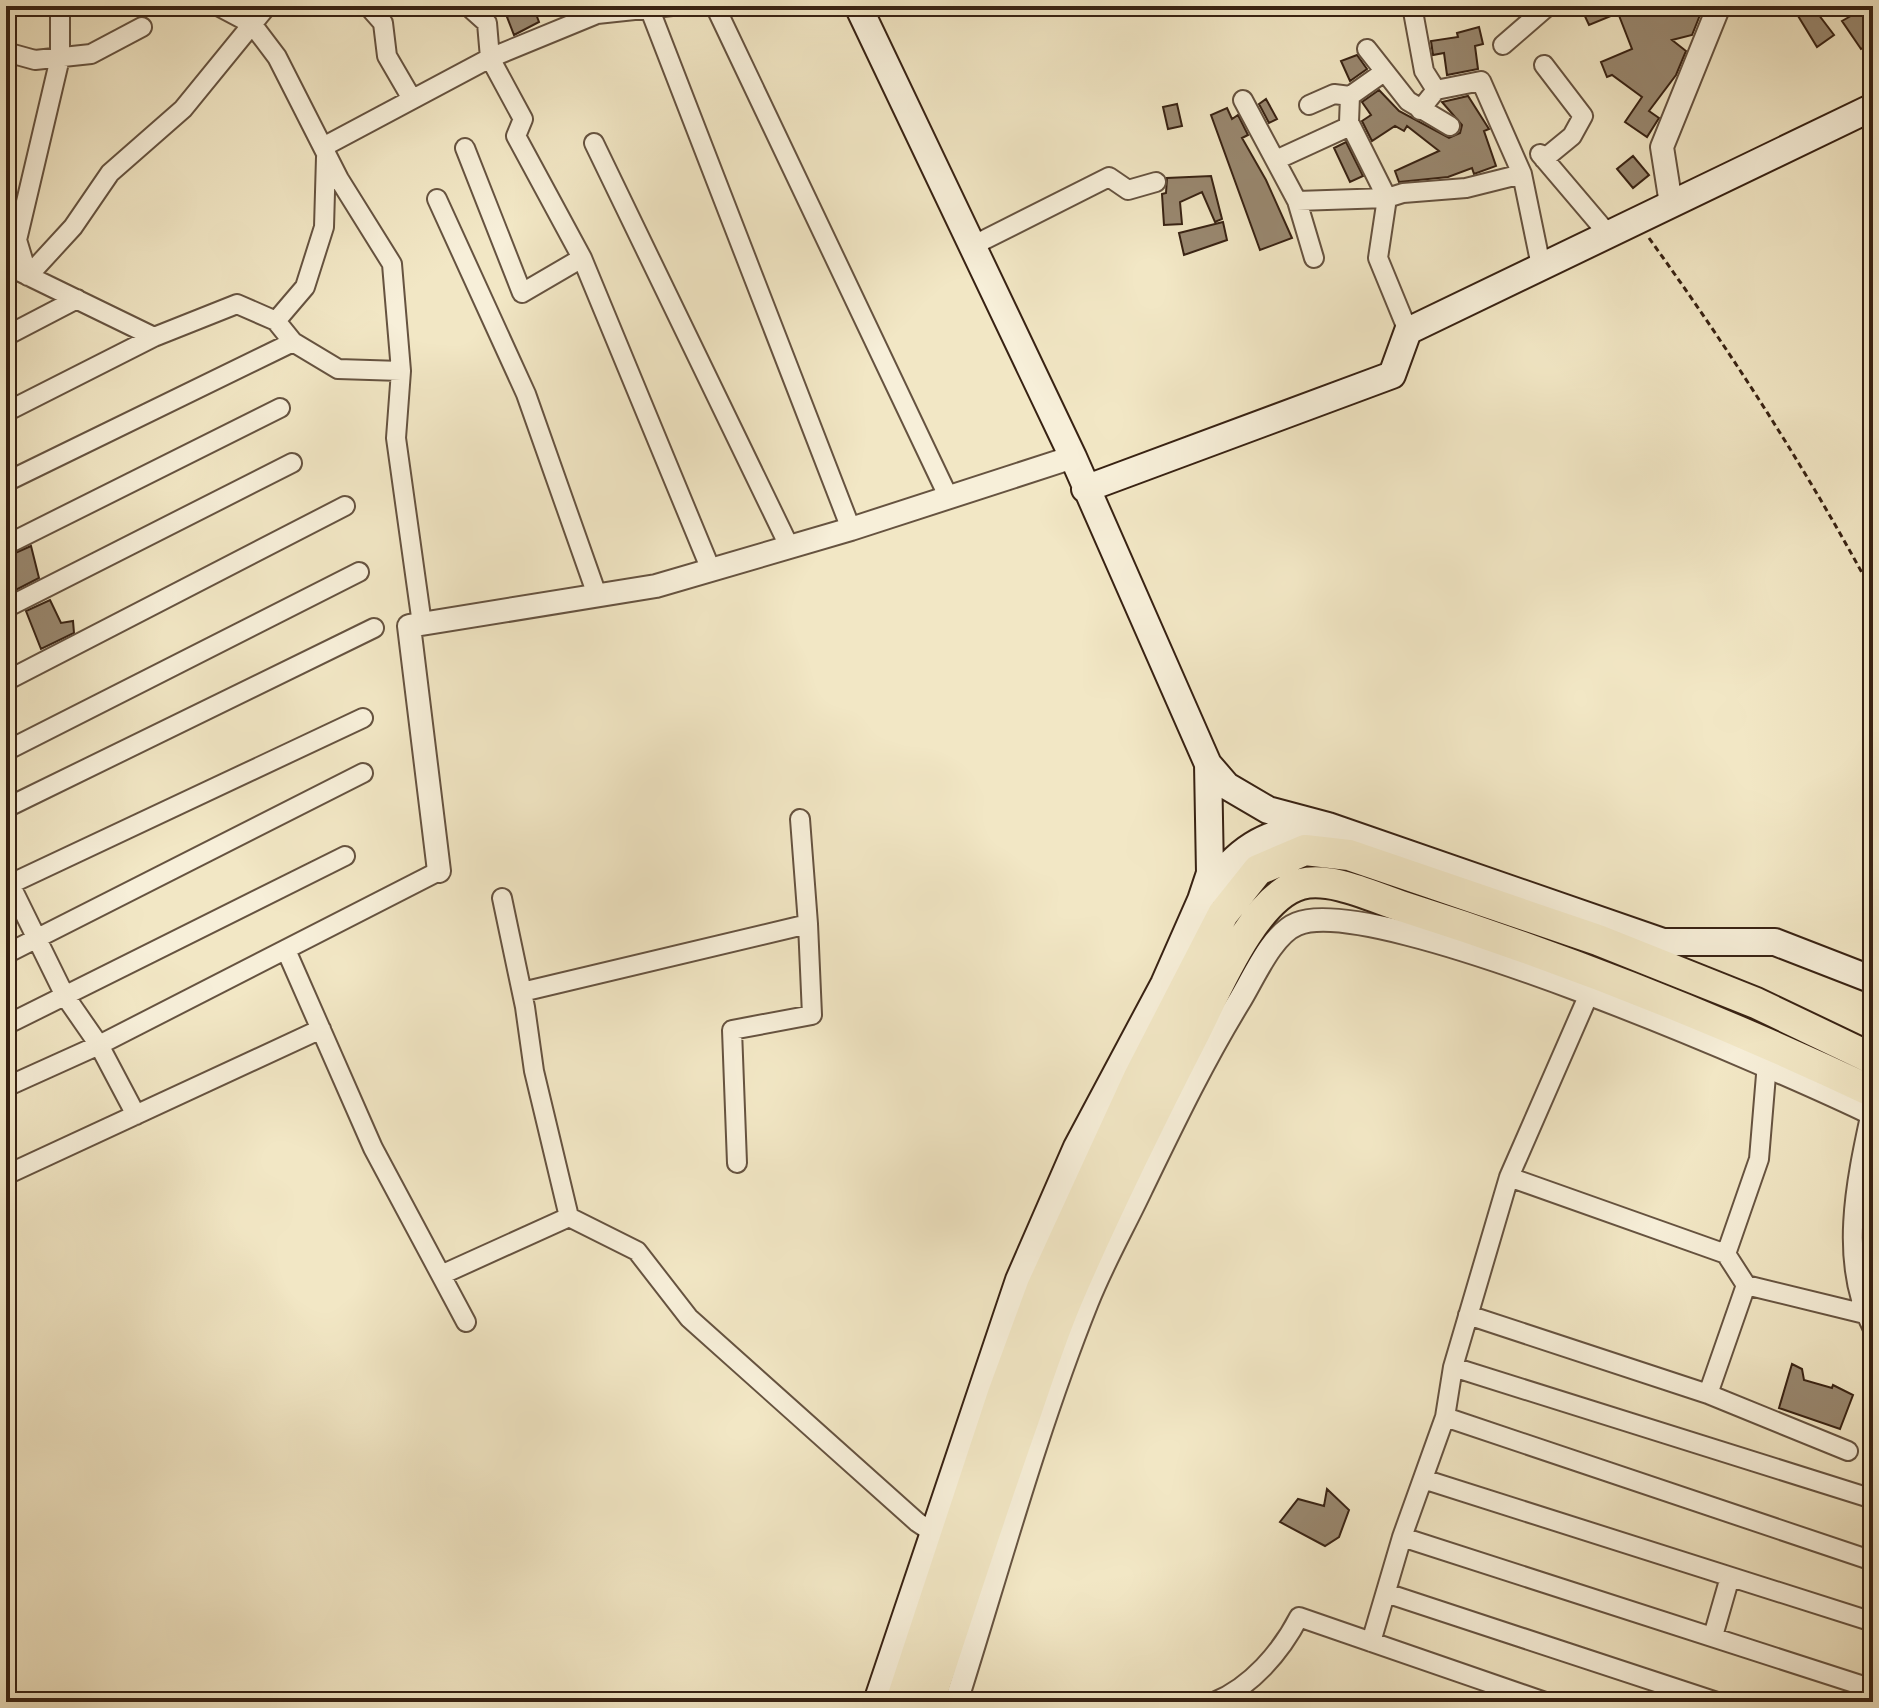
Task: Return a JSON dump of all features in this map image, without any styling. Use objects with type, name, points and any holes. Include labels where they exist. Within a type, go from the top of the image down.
[{"type":"highway","points":[[901,1702],[1003,1394],[1042,1288],[1153,1050],[1223,914],[1258,870],[1305,850],[1349,855],[1598,940],[1756,1003],[1873,1059]]},
{"type":"highway","points":[[929,1702],[979,1546],[1066,1300],[1145,1131],[1217,989],[1252,925],[1284,890],[1305,882],[1330,884],[1428,928],[1598,973],[1769,1043],[1872,1106]]},
{"type":"highway","points":[[1217,989],[1229,1019]]},
{"type":"main road","points":[[858,6],[1073,457],[1208,764],[1227,786],[1268,810],[1328,826],[1663,942],[1775,942],[1873,980]]},
{"type":"main road","points":[[1085,489],[1392,375],[1408,331],[1873,107]]},
{"type":"main road","points":[[877,1702],[1019,1280],[1077,1147],[1164,984],[1201,900],[1210,873],[1208,764]]},
{"type":"main road","points":[[1201,900],[1227,863],[1262,839],[1292,829],[1328,826]]},
{"type":"street","points":[[28,276],[17,240],[60,58],[60,6]]},
{"type":"street","points":[[218,6],[252,24],[277,57],[339,179],[392,264],[401,371],[396,438],[422,624]]},
{"type":"street","points":[[28,276],[73,227],[110,173],[183,109],[267,6]]},
{"type":"street","points":[[368,6],[383,23],[387,56],[412,99]]},
{"type":"street","points":[[468,6],[487,23],[490,58],[523,119],[516,136],[582,258],[711,570]]},
{"type":"street","points":[[325,149],[490,58],[597,14],[672,6]]},
{"type":"street","points":[[715,6],[948,496]]},
{"type":"street","points":[[1412,6],[1424,71],[1436,90]]},
{"type":"street","points":[[1503,45],[1548,6]]},
{"type":"street","points":[[1671,204],[1662,147],[1719,6]]},
{"type":"street","points":[[650,10],[851,529]]},
{"type":"street","points":[[6,52],[35,60],[91,54],[142,27]]},
{"type":"street","points":[[1367,49],[1420,110],[1443,118],[1450,126]]},
{"type":"street","points":[[1544,65],[1583,116],[1572,136],[1542,157],[1608,234]]},
{"type":"street","points":[[1309,105],[1334,94],[1350,96],[1384,72]]},
{"type":"street","points":[[1420,110],[1436,90],[1481,81],[1522,174],[1541,266]]},
{"type":"street","points":[[1350,96],[1350,126],[1387,198],[1378,258],[1408,331]]},
{"type":"street","points":[[1243,100],[1297,201],[1314,258]]},
{"type":"street","points":[[1276,160],[1350,126]]},
{"type":"street","points":[[594,143],[789,546]]},
{"type":"street","points":[[465,148],[522,293],[582,258]]},
{"type":"street","points":[[276,321],[305,287],[324,227],[325,149]]},
{"type":"street","points":[[1297,201],[1387,198],[1403,193],[1466,188],[1522,174]]},
{"type":"street","points":[[972,246],[1109,177],[1128,190],[1156,182]]},
{"type":"street","points":[[437,199],[526,394],[597,595]]},
{"type":"street","points":[[6,265],[154,337]]},
{"type":"street","points":[[6,336],[77,299]]},
{"type":"street","points":[[6,412],[154,337],[237,304],[276,321],[293,342],[338,369],[401,371]]},
{"type":"street","points":[[6,482],[293,342]]},
{"type":"street","points":[[6,545],[280,408]]},
{"type":"street","points":[[6,1087],[99,1045],[439,871],[409,626],[656,586],[851,529],[1073,457]]},
{"type":"street","points":[[6,608],[292,463]]},
{"type":"street","points":[[6,681],[345,506]]},
{"type":"street","points":[[6,751],[359,572]]},
{"type":"street","points":[[6,808],[374,628]]},
{"type":"street","points":[[136,1115],[99,1045],[65,996],[7,882],[363,718]]},
{"type":"street","points":[[6,954],[363,773]]},
{"type":"street","points":[[737,1163],[732,1030],[812,1015],[800,819]]},
{"type":"street","points":[[6,1025],[345,856]]},
{"type":"street","points":[[502,898],[522,992],[534,1071],[569,1217],[637,1251],[689,1318],[917,1522],[932,1532]]},
{"type":"street","points":[[956,1702],[1048,1409],[1088,1300],[1229,1019],[1274,946],[1293,924],[1317,918],[1428,928],[1872,1106],[1855,1188],[1854,1260],[1869,1322]]},
{"type":"street","points":[[522,992],[808,924]]},
{"type":"street","points":[[286,950],[373,1148],[466,1322]]},
{"type":"street","points":[[1371,1642],[1402,1537],[1445,1417],[1453,1367],[1509,1177],[1589,994]]},
{"type":"street","points":[[6,1175],[321,1029]]},
{"type":"street","points":[[1726,1254],[1759,1159],[1767,1063]]},
{"type":"street","points":[[1509,1177],[1726,1254],[1746,1285],[1869,1322]]},
{"type":"street","points":[[441,1275],[569,1217]]},
{"type":"street","points":[[1708,1394],[1746,1285]]},
{"type":"street","points":[[1468,1315],[1708,1394],[1848,1451]]},
{"type":"street","points":[[1453,1367],[1873,1499]]},
{"type":"street","points":[[1445,1417],[1873,1561]]},
{"type":"street","points":[[1423,1479],[1873,1622]]},
{"type":"street","points":[[1402,1537],[1873,1689]]},
{"type":"street","points":[[1713,1636],[1730,1577]]},
{"type":"street","points":[[1386,1593],[1717,1702]]},
{"type":"street","points":[[1214,1702],[1227,1697],[1263,1668],[1299,1617],[1545,1702]]},
{"type":"path","points":[[1637,222],[1684,285],[1811,480],[1867,582]]},
{"type":"building","points":[[533,6],[539,22],[514,35],[507,17]]},
{"type":"building","points":[[1587,6],[1698,6],[1700,15],[1692,35],[1672,40],[1686,51],[1676,75],[1649,111],[1659,118],[1647,137],[1625,122],[1642,97],[1612,75],[1607,77],[1601,62],[1632,49],[1618,13],[1589,25],[1583,12],[1588,10]]},
{"type":"building","points":[[1792,6],[1812,6],[1834,35],[1817,47]]},
{"type":"building","points":[[1851,6],[1873,6],[1873,42],[1861,49],[1842,21],[1856,13]]},
{"type":"building","points":[[1479,27],[1483,44],[1475,46],[1478,69],[1447,75],[1444,53],[1433,55],[1431,41],[1458,37],[1457,33]]},
{"type":"building","points":[[1357,55],[1367,69],[1350,81],[1341,61]]},
{"type":"building","points":[[1379,90],[1399,111],[1449,138],[1460,133],[1462,125],[1442,102],[1468,96],[1489,129],[1484,131],[1496,166],[1474,174],[1472,168],[1448,177],[1399,182],[1395,171],[1439,151],[1407,126],[1404,131],[1395,126],[1372,141],[1362,121],[1371,115],[1362,102]]},
{"type":"building","points":[[1266,99],[1277,119],[1269,123],[1259,104]]},
{"type":"building","points":[[1177,104],[1182,126],[1168,129],[1163,107]]},
{"type":"building","points":[[1227,108],[1232,119],[1238,115],[1248,135],[1242,138],[1266,180],[1292,238],[1260,250],[1211,115]]},
{"type":"building","points":[[1346,142],[1363,176],[1350,182],[1334,148]]},
{"type":"building","points":[[1633,156],[1649,175],[1633,188],[1617,169]]},
{"type":"building","points":[[1211,176],[1222,219],[1215,222],[1202,192],[1180,202],[1182,224],[1164,225],[1162,194],[1166,193],[1167,178]]},
{"type":"building","points":[[1223,222],[1227,240],[1184,255],[1179,233]]},
{"type":"building","points":[[31,546],[39,578],[6,595],[6,557]]},
{"type":"building","points":[[50,600],[61,623],[73,621],[74,633],[41,649],[26,611]]},
{"type":"building","points":[[1792,1364],[1802,1369],[1804,1380],[1832,1388],[1833,1385],[1853,1395],[1840,1429],[1779,1408]]},
{"type":"building","points":[[1327,1489],[1349,1510],[1339,1537],[1325,1546],[1280,1522],[1298,1499],[1324,1506]]}]
